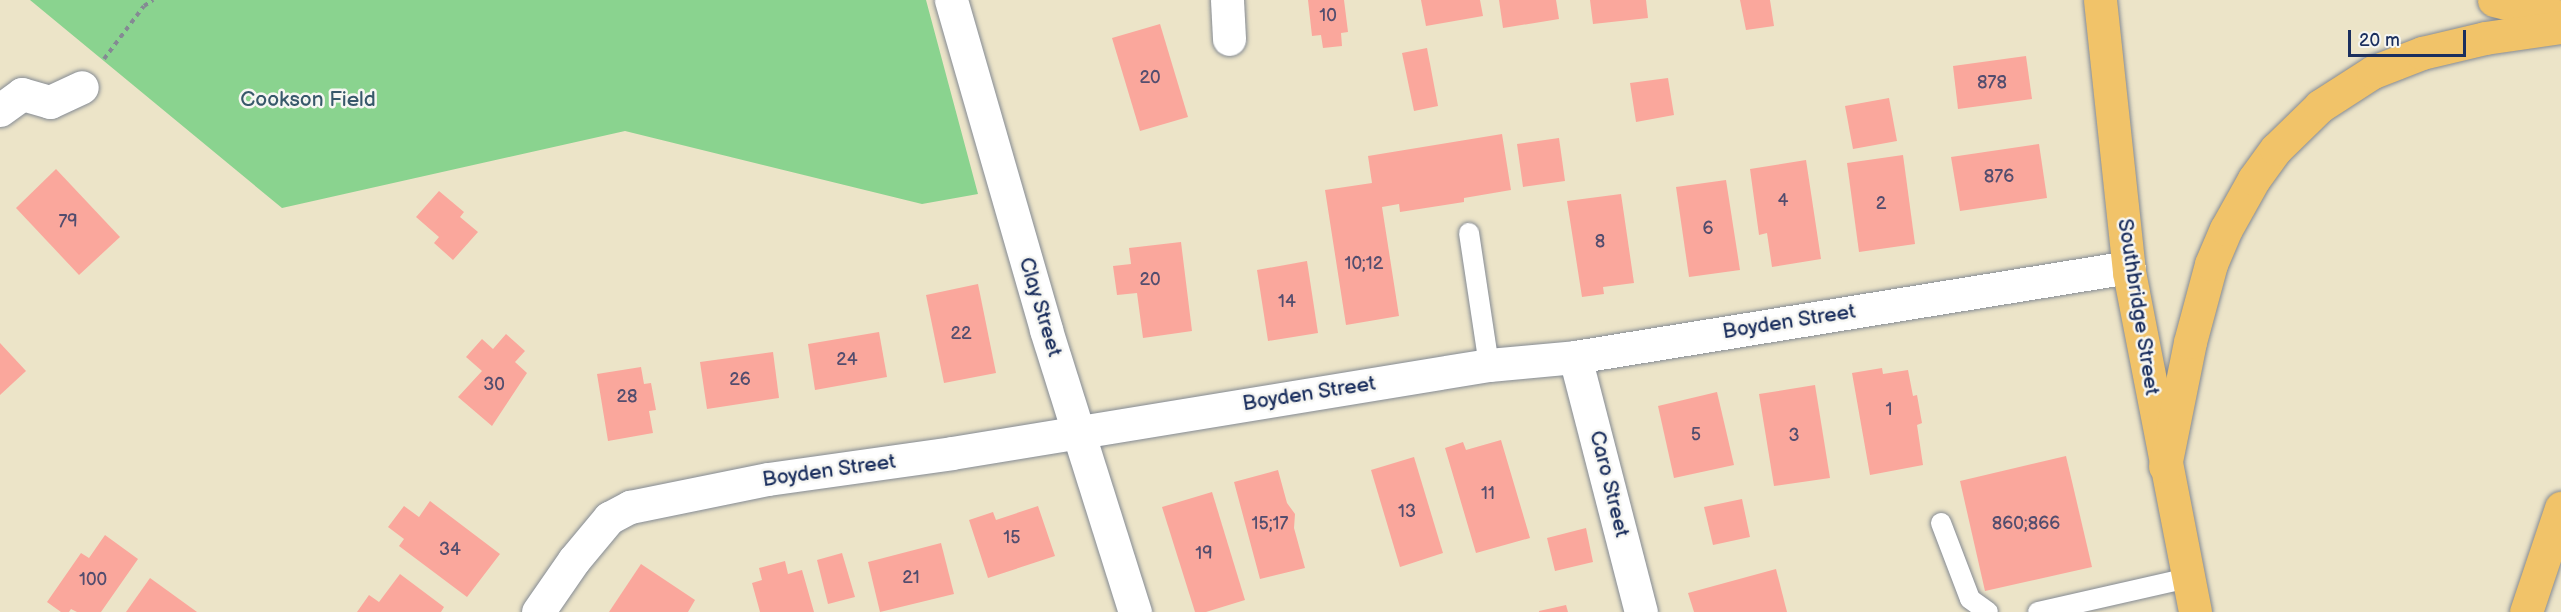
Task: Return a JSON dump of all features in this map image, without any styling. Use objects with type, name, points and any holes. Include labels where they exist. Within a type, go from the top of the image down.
[{"type":"main road","name":"Southbridge Street","points":[[2100,0],[2128,267],[2195,612]]},
{"type":"main road","points":[[2494,0],[2561,17]]},
{"type":"main road","points":[[2165,466],[2190,342],[2211,264],[2226,229],[2254,179],[2276,149],[2320,106],[2373,72],[2422,53],[2485,38],[2561,27]]},
{"type":"main road","points":[[2526,612],[2561,508]]},
{"type":"street","name":"Clay Street","points":[[951,0],[1046,330],[1136,612]]},
{"type":"street","points":[[1227,0],[1229,39]]},
{"type":"street","points":[[0,110],[22,94],[50,102],[82,87]]},
{"type":"street","name":"Boyden Street","points":[[537,612],[574,560],[609,518],[630,507],[768,479],[952,453],[1489,365],[1575,357],[2128,267]]},
{"type":"street","name":"Caro Street","points":[[1575,357],[1641,612]]},
{"type":"lane","points":[[1469,233],[1489,365]]},
{"type":"lane","points":[[1941,523],[1970,599],[1988,612]]},
{"type":"lane","points":[[2037,612],[2188,578]]},
{"type":"path","points":[[82,87],[144,6],[153,0]]},
{"type":"green space","name":"Cookson Field","points":[[30,0],[926,0],[978,194],[922,204],[625,131],[282,208]]},
{"type":"building","points":[[1308,0],[1344,0],[1348,32],[1341,33],[1342,46],[1323,48],[1321,35],[1312,36]]},
{"type":"building","points":[[1421,0],[1480,0],[1483,16],[1426,26]]},
{"type":"building","points":[[1499,0],[1556,0],[1559,19],[1503,28]]},
{"type":"building","points":[[1590,0],[1646,0],[1648,18],[1593,24]]},
{"type":"building","points":[[1740,0],[1770,0],[1774,26],[1746,30]]},
{"type":"building","points":[[1160,24],[1188,117],[1140,131],[1112,38]]},
{"type":"building","points":[[1427,48],[1438,106],[1414,111],[1402,53]]},
{"type":"building","points":[[2026,56],[2032,99],[1958,109],[1953,66]]},
{"type":"building","points":[[1668,78],[1674,115],[1636,122],[1630,83]]},
{"type":"building","points":[[1889,98],[1897,141],[1853,149],[1845,106]]},
{"type":"building","points":[[1502,134],[1511,190],[1464,198],[1464,202],[1400,212],[1399,204],[1382,207],[1399,316],[1346,325],[1325,190],[1372,183],[1368,156]]},
{"type":"building","points":[[1559,138],[1565,181],[1523,187],[1517,144]]},
{"type":"building","points":[[2039,144],[2047,198],[1960,211],[1951,157]]},
{"type":"building","points":[[1903,155],[1915,244],[1859,252],[1847,163]]},
{"type":"building","points":[[1806,160],[1821,259],[1772,267],[1767,233],[1759,235],[1750,169]]},
{"type":"building","points":[[56,169],[120,237],[79,275],[16,208]]},
{"type":"building","points":[[1726,180],[1740,270],[1689,277],[1676,187]]},
{"type":"building","points":[[439,191],[464,212],[460,217],[478,232],[453,260],[434,243],[439,237],[416,217]]},
{"type":"building","points":[[1621,194],[1634,283],[1603,287],[1604,294],[1582,297],[1567,201]]},
{"type":"building","points":[[1181,242],[1192,331],[1143,338],[1137,293],[1117,295],[1113,266],[1131,264],[1129,248]]},
{"type":"building","points":[[1307,261],[1318,333],[1268,341],[1257,270]]},
{"type":"building","points":[[978,284],[996,373],[944,383],[926,295]]},
{"type":"building","points":[[879,332],[887,377],[815,390],[808,344]]},
{"type":"building","points":[[506,334],[525,351],[515,362],[527,373],[492,426],[458,397],[482,371],[466,357],[482,339],[493,349]]},
{"type":"building","points":[[0,343],[26,371],[0,395]]},
{"type":"building","points":[[773,352],[779,398],[707,409],[700,362]]},
{"type":"building","points":[[641,367],[644,384],[651,383],[656,410],[649,411],[653,433],[608,441],[597,374]]},
{"type":"building","points":[[1882,368],[1883,374],[1908,370],[1913,396],[1917,395],[1922,423],[1917,425],[1923,465],[1870,475],[1852,373]]},
{"type":"building","points":[[1815,385],[1830,478],[1774,486],[1759,394]]},
{"type":"building","points":[[1717,392],[1734,465],[1674,478],[1658,406]]},
{"type":"building","points":[[1501,440],[1530,538],[1476,553],[1445,448],[1463,442],[1466,450]]},
{"type":"building","points":[[2066,456],[2092,567],[1985,591],[1960,481]]},
{"type":"building","points":[[1414,457],[1443,553],[1400,567],[1371,470]]},
{"type":"building","points":[[1278,470],[1287,503],[1295,514],[1294,528],[1305,568],[1260,579],[1234,482]]},
{"type":"building","points":[[1212,492],[1245,600],[1206,612],[1195,612],[1162,507]]},
{"type":"building","points":[[1742,499],[1750,537],[1713,545],[1704,507]]},
{"type":"building","points":[[430,501],[500,554],[467,597],[399,546],[404,539],[388,527],[404,506],[419,517]]},
{"type":"building","points":[[1038,506],[1055,556],[988,578],[969,520],[993,512],[996,520]]},
{"type":"building","points":[[1586,528],[1593,562],[1555,571],[1547,538]]},
{"type":"building","points":[[105,535],[138,559],[101,612],[77,612],[71,609],[69,612],[61,612],[47,602],[81,553],[89,558]]},
{"type":"building","points":[[941,543],[954,594],[880,612],[868,562]]},
{"type":"building","points":[[842,553],[855,597],[828,604],[817,560]]},
{"type":"building","points":[[785,561],[788,574],[802,570],[814,612],[760,612],[752,583],[762,580],[759,568]]},
{"type":"building","points":[[641,564],[695,600],[688,612],[609,612]]},
{"type":"building","points":[[1776,569],[1787,612],[1694,612],[1688,593]]},
{"type":"building","points":[[400,574],[444,607],[441,612],[357,612],[369,595],[379,602]]},
{"type":"building","points":[[150,578],[197,612],[126,612]]},
{"type":"building","points":[[1566,605],[1568,612],[1539,612],[1539,611]]}]
